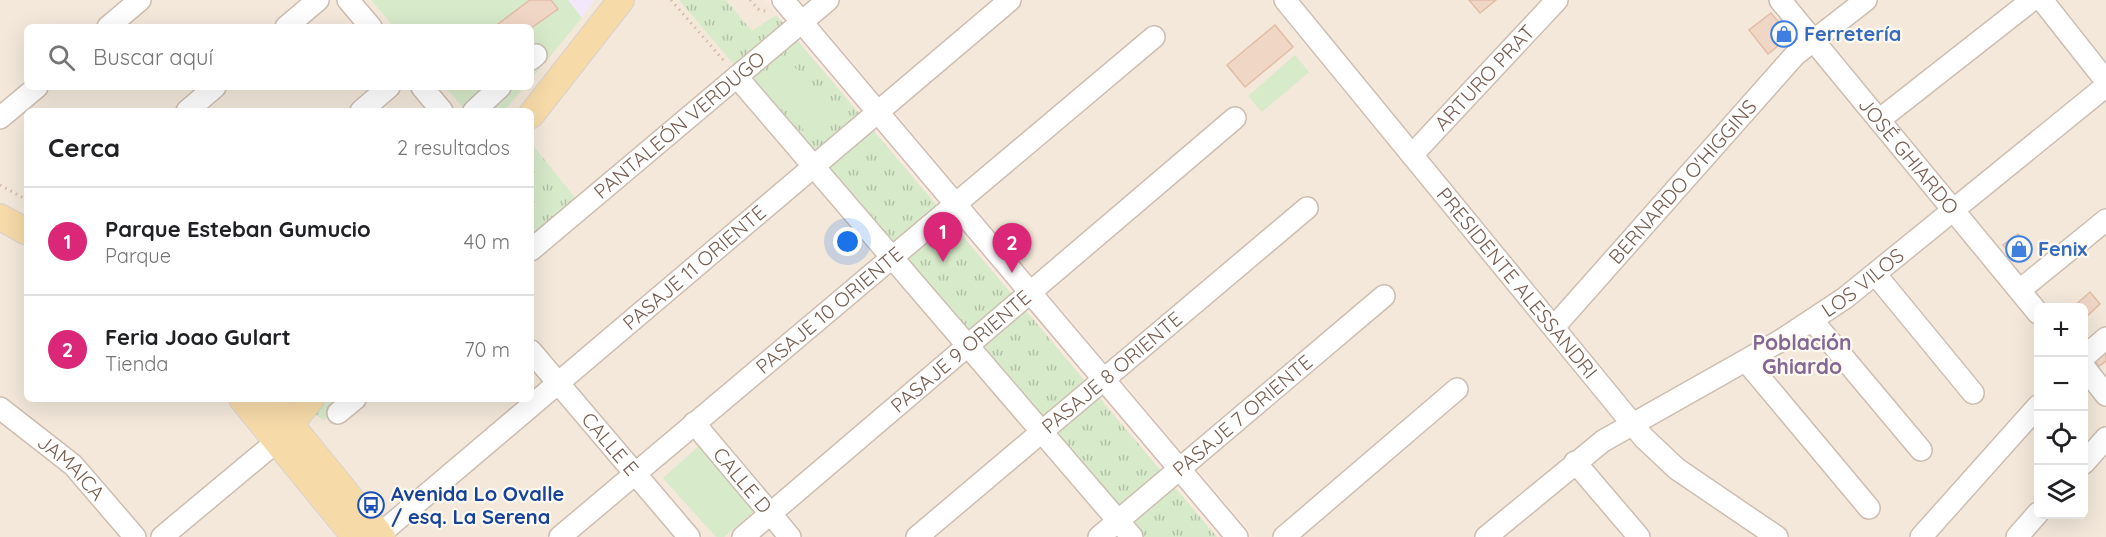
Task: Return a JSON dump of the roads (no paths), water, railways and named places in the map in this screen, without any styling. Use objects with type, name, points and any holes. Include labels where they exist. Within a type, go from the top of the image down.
[{"type":"main road","points":[[534,111],[621,0]]},
{"type":"main road","points":[[0,198],[24,211]]},
{"type":"main road","points":[[0,217],[24,230]]},
{"type":"main road","points":[[246,402],[283,433],[373,536]]},
{"type":"main road","points":[[271,402],[283,433]]},
{"type":"main road","points":[[283,433],[309,402]]},
{"type":"street","points":[[112,24],[140,0]]},
{"type":"street","points":[[290,24],[318,0]]},
{"type":"street","points":[[348,0],[368,24]]},
{"type":"street","points":[[783,0],[1237,537]]},
{"type":"street","name":"PANTALEÓN VERDUGO","points":[[534,247],[828,0]]},
{"type":"street","name":"PASAJE 11 ORIENTE","points":[[373,536],[558,383],[1010,0]]},
{"type":"street","name":"PRESIDENTE ALESSANDRI","points":[[1285,0],[1633,424],[1677,469],[1777,537]]},
{"type":"street","name":"ARTURO PRAT","points":[[1412,155],[1557,0]]},
{"type":"street","name":"JOSÉ GHIARDO","points":[[1780,0],[2034,308]]},
{"type":"street","name":"BERNARDO O'HIGGINS","points":[[1554,327],[1794,55],[1866,0]]},
{"type":"street","points":[[1880,120],[2032,0]]},
{"type":"street","points":[[2042,0],[2106,81]]},
{"type":"street","name":"PASAJE 10 ORIENTE","points":[[560,537],[1154,37]]},
{"type":"street","points":[[737,76],[1132,537]]},
{"type":"street","name":"LOS VILOS","points":[[1486,537],[1603,441],[1746,361],[1812,320],[1876,274],[2106,86]]},
{"type":"street","points":[[0,118],[33,90]]},
{"type":"street","points":[[190,108],[212,90]]},
{"type":"street","points":[[364,108],[386,90]]},
{"type":"street","points":[[424,90],[440,108]]},
{"type":"street","points":[[477,108],[497,90]]},
{"type":"street","name":"PASAJE 9 ORIENTE","points":[[743,537],[1235,118]]},
{"type":"street","name":"PASAJE 8 ORIENTE","points":[[917,537],[1307,208]]},
{"type":"street","points":[[2019,290],[2106,220]]},
{"type":"street","points":[[1876,274],[1973,393]]},
{"type":"street","name":"PASAJE 7 ORIENTE","points":[[1099,537],[1384,296]]},
{"type":"street","points":[[1812,320],[1922,450]]},
{"type":"street","points":[[2088,354],[2106,338]]},
{"type":"street","name":"CALLE E","points":[[534,355],[689,537]]},
{"type":"street","points":[[1746,361],[1869,508]]},
{"type":"street","points":[[2088,372],[2106,395]]},
{"type":"street","points":[[1284,537],[1457,389]]},
{"type":"street","points":[[338,413],[351,402]]},
{"type":"street","name":"JAMAICA","points":[[0,408],[73,465],[135,537]]},
{"type":"street","points":[[1921,537],[2034,410]]},
{"type":"street","name":"CALLE D","points":[[694,423],[790,537]]},
{"type":"street","points":[[162,537],[283,433]]},
{"type":"street","points":[[2088,458],[2106,438]]},
{"type":"street","points":[[1575,462],[1639,537]]},
{"type":"street","points":[[2017,537],[2034,518]]},
{"type":"place","name":"Ferretería","points":[[1784,34]]},
{"type":"place","name":"Fenix","points":[[2019,249]]},
{"type":"place","name":"Parque Esteban Gumucio","points":[[943,262]]},
{"type":"place","name":"Feria Joao Gulart","points":[[1012,273]]},
{"type":"place","name":"Avenida Lo Ovalle / esq. La Serena","points":[[371,505]]},
{"type":"district","name":"Población Ghiardo","points":[[1802,355]]}]
